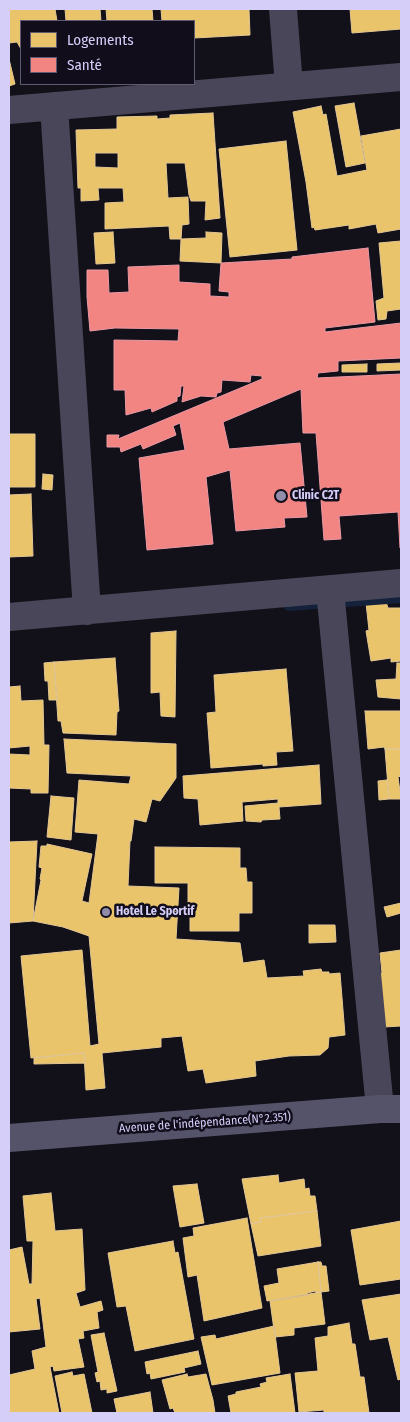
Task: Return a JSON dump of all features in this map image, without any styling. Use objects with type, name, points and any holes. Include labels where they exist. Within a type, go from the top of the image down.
[{"type":"main road","name":"Avenue de l'indépendance(N°2.351)","points":[[9,1138],[390,1109]]},
{"type":"street","points":[[284,9],[289,86]]},
{"type":"street","points":[[9,110],[401,77]]},
{"type":"street","points":[[54,106],[87,610]]},
{"type":"street","points":[[9,617],[401,584]]},
{"type":"street","points":[[330,590],[390,1109]]},
{"type":"building: Logements","points":[[9,9],[55,9],[57,20],[20,20],[20,47],[17,42],[9,43]]},
{"type":"building: Logements","points":[[65,9],[100,9],[101,20],[66,20]]},
{"type":"building: Logements","points":[[106,9],[152,9],[153,20],[107,20]]},
{"type":"building: Logements","points":[[161,9],[249,9],[250,35],[195,38],[195,20],[162,20]]},
{"type":"building: Logements","points":[[350,9],[401,9],[401,29],[352,33]]},
{"type":"building: Logements","points":[[9,59],[15,84],[9,86]]},
{"type":"building: Logements","points":[[354,103],[365,163],[346,167],[335,106]]},
{"type":"building: Logements","points":[[321,106],[323,115],[326,114],[337,176],[367,170],[361,136],[401,129],[401,229],[378,233],[376,224],[349,229],[349,225],[315,230],[314,227],[312,228],[306,182],[293,112]]},
{"type":"building: Logements","points":[[213,113],[220,218],[205,220],[206,201],[191,201],[185,163],[166,163],[168,198],[188,197],[189,224],[182,225],[181,239],[170,239],[169,226],[105,229],[105,203],[124,202],[123,188],[98,188],[99,200],[81,201],[81,188],[78,188],[76,130],[117,129],[117,117],[157,116],[157,119],[170,118],[170,115]],"holes":[[[95,153],[118,153],[118,168],[95,167]]]},
{"type":"building: Logements","points":[[286,141],[297,250],[230,257],[219,149]]},
{"type":"building: Logements","points":[[113,232],[115,263],[96,264],[94,233]]},
{"type":"building: Logements","points":[[206,232],[222,233],[221,263],[180,261],[181,239],[206,238]]},
{"type":"building: Logements","points":[[401,241],[401,309],[387,311],[386,319],[378,320],[376,301],[384,298],[379,243]]},
{"type":"building: Logements","points":[[401,363],[401,370],[377,371],[377,364]]},
{"type":"building: Logements","points":[[367,364],[367,372],[342,372],[342,365]]},
{"type":"building: Logements","points":[[9,434],[35,434],[35,487],[9,487]]},
{"type":"building: Logements","points":[[43,474],[53,475],[52,490],[42,489]]},
{"type":"building: Logements","points":[[31,494],[33,556],[9,557],[9,495]]},
{"type":"building: Logements","points":[[386,602],[388,608],[401,608],[401,661],[391,662],[391,658],[371,661],[366,631],[369,630],[366,603]]},
{"type":"building: Logements","points":[[176,631],[175,717],[161,716],[160,692],[151,693],[151,633]]},
{"type":"building: Logements","points":[[115,658],[119,711],[117,712],[116,735],[63,733],[61,721],[58,721],[54,662]]},
{"type":"building: Logements","points":[[54,662],[57,700],[49,700],[48,681],[45,681],[44,663]]},
{"type":"building: Logements","points":[[397,663],[401,663],[401,699],[378,697],[376,680],[396,679]]},
{"type":"building: Logements","points":[[286,669],[293,751],[276,752],[277,765],[263,766],[263,764],[211,768],[207,713],[216,712],[214,675]]},
{"type":"building: Logements","points":[[20,686],[21,701],[43,700],[44,745],[49,745],[48,793],[31,793],[31,789],[9,788],[9,754],[30,755],[30,746],[9,748],[9,687]]},
{"type":"building: Logements","points":[[365,711],[401,711],[401,749],[385,749],[384,747],[368,749]]},
{"type":"building: Logements","name":"Hotel Le Sportif","points":[[64,739],[176,744],[176,778],[160,801],[152,799],[146,822],[134,819],[130,841],[128,886],[179,888],[176,939],[240,943],[243,963],[264,960],[267,978],[304,976],[303,971],[321,969],[322,972],[329,972],[329,974],[340,973],[345,1035],[329,1037],[328,1048],[320,1055],[289,1056],[255,1061],[256,1076],[206,1083],[203,1069],[188,1071],[182,1036],[161,1038],[161,1047],[102,1053],[105,1088],[86,1090],[84,1053],[31,1058],[21,956],[82,950],[90,1046],[99,1044],[89,936],[63,927],[33,921],[41,880],[42,868],[39,867],[41,846],[47,846],[47,844],[92,854],[82,901],[89,903],[98,834],[75,832],[79,780],[129,784],[131,776],[67,773]]},
{"type":"building: Logements","points":[[385,749],[401,749],[401,776],[398,777],[401,799],[389,799]]},
{"type":"building: Logements","points":[[319,765],[321,804],[279,807],[280,819],[262,820],[261,822],[246,821],[245,806],[278,803],[278,799],[242,802],[243,821],[200,825],[198,799],[184,798],[183,776]]},
{"type":"building: Logements","points":[[387,780],[389,799],[379,800],[378,781]]},
{"type":"building: Logements","points":[[51,796],[74,798],[71,840],[47,837]]},
{"type":"building: Logements","points":[[37,841],[33,921],[9,923],[9,842]]},
{"type":"building: Logements","points":[[155,847],[240,848],[240,868],[246,868],[247,882],[252,882],[252,913],[239,913],[239,931],[190,931],[188,883],[155,883]]},
{"type":"building: Logements","points":[[401,903],[401,913],[387,917],[384,907]]},
{"type":"building: Logements","points":[[309,925],[335,925],[336,942],[309,943]]},
{"type":"building: Logements","points":[[401,950],[401,1026],[384,1027],[380,953]]},
{"type":"building: Logements","points":[[84,1053],[85,1063],[34,1064],[34,1058]]},
{"type":"building: Logements","points":[[278,1175],[279,1183],[304,1179],[305,1189],[309,1188],[310,1196],[315,1196],[317,1211],[260,1218],[261,1222],[251,1224],[242,1179]]},
{"type":"building: Logements","points":[[197,1184],[204,1223],[180,1227],[173,1186]]},
{"type":"building: Logements","points":[[51,1193],[55,1231],[82,1229],[85,1290],[76,1293],[80,1307],[101,1301],[103,1310],[97,1312],[99,1328],[83,1331],[84,1338],[78,1339],[84,1367],[54,1371],[53,1366],[50,1367],[59,1413],[9,1413],[9,1375],[35,1369],[32,1351],[46,1347],[40,1298],[36,1299],[40,1329],[9,1332],[9,1250],[22,1247],[29,1284],[32,1284],[33,1241],[27,1241],[23,1196]]},
{"type":"building: Logements","points":[[317,1211],[321,1246],[258,1256],[251,1224],[261,1222],[260,1218]]},
{"type":"building: Logements","points":[[247,1218],[262,1308],[204,1321],[197,1275],[188,1277],[183,1238],[194,1236],[193,1228]]},
{"type":"building: Logements","points":[[401,1221],[401,1279],[360,1285],[351,1230]]},
{"type":"building: Logements","points":[[173,1241],[175,1253],[178,1252],[194,1339],[135,1351],[126,1306],[117,1307],[108,1253]]},
{"type":"building: Logements","points":[[318,1262],[321,1292],[267,1301],[264,1286],[279,1283],[277,1269]]},
{"type":"building: Logements","points":[[318,1262],[321,1262],[322,1266],[326,1266],[329,1291],[321,1292]]},
{"type":"building: Logements","points":[[316,1291],[316,1293],[321,1292],[325,1324],[294,1328],[294,1335],[275,1337],[270,1301],[308,1295],[307,1293]]},
{"type":"building: Logements","points":[[401,1294],[401,1379],[398,1380],[388,1337],[370,1340],[362,1300]]},
{"type":"building: Logements","points":[[349,1323],[352,1344],[355,1344],[360,1377],[364,1377],[369,1413],[324,1413],[324,1410],[299,1412],[295,1373],[318,1371],[315,1338],[328,1336],[328,1327]]},
{"type":"building: Logements","points":[[274,1326],[280,1373],[212,1385],[201,1337],[215,1335],[216,1339]]},
{"type":"building: Logements","points":[[104,1333],[117,1391],[107,1393],[107,1389],[101,1390],[100,1381],[97,1382],[95,1373],[98,1372],[91,1335]]},
{"type":"building: Logements","points":[[198,1351],[201,1364],[184,1368],[185,1372],[151,1379],[150,1373],[147,1374],[145,1362]]},
{"type":"building: Logements","points":[[72,1372],[73,1376],[84,1374],[92,1413],[62,1413],[55,1376]]},
{"type":"building: Logements","points":[[187,1374],[188,1377],[206,1374],[215,1413],[175,1413],[173,1408],[170,1409],[162,1380]]},
{"type":"building: Logements","points":[[290,1374],[295,1413],[231,1413],[228,1396],[236,1394],[236,1392],[261,1387],[260,1384],[267,1382],[266,1378]]},
{"type":"building: Logements","points":[[150,1392],[153,1413],[117,1413],[114,1399]]},
{"type":"building: Santé","points":[[368,248],[375,322],[325,328],[325,332],[401,323],[401,358],[338,361],[338,371],[318,373],[317,378],[401,374],[401,548],[398,512],[339,516],[341,539],[324,540],[316,433],[303,433],[301,389],[223,422],[229,449],[300,443],[307,517],[284,518],[285,527],[236,531],[230,470],[206,477],[213,544],[147,550],[139,458],[185,450],[180,423],[173,426],[176,435],[143,449],[141,444],[121,452],[120,447],[107,447],[107,435],[119,435],[118,439],[262,379],[262,376],[251,375],[250,382],[222,380],[221,392],[217,393],[216,397],[201,396],[182,402],[184,386],[181,386],[180,396],[177,397],[177,401],[152,412],[151,408],[126,415],[125,390],[114,390],[114,340],[178,341],[179,329],[115,328],[90,331],[87,270],[108,270],[109,293],[129,292],[128,267],[179,265],[179,282],[210,284],[210,296],[229,297],[229,292],[219,291],[221,263],[292,259],[292,257]]},
{"type":"waterway","points":[[347,602],[401,598]]},
{"type":"waterway","points":[[289,606],[329,603]]},
{"type":"place","name":"Clinic C2T","points":[[281,496]]},
{"type":"place","name":"Hotel Le Sportif","points":[[106,912]]}]
